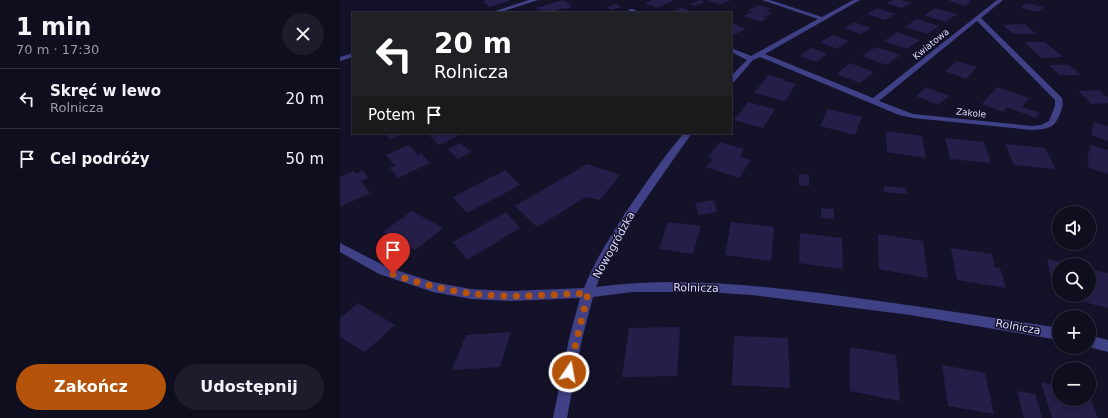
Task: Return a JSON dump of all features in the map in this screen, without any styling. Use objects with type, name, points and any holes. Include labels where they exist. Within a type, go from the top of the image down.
[{"type":"street","points":[[495,12],[535,0]]},
{"type":"street","points":[[765,0],[823,19]]},
{"type":"street","points":[[732,79],[751,59],[857,0]]},
{"type":"street","name":"Kwiatowa","points":[[874,102],[1000,0]]},
{"type":"street","points":[[631,10],[636,12]]},
{"type":"street","name":"Zakole","points":[[760,54],[902,114],[925,118],[1032,128],[1043,127],[1053,122],[1059,106],[1059,100],[977,18]]},
{"type":"street","points":[[732,50],[751,59]]},
{"type":"street","points":[[340,59],[352,55]]},
{"type":"street","name":"Nowogródzka","points":[[560,418],[576,341],[588,293],[600,265],[650,184],[687,134]]},
{"type":"street","name":"Rolnicza","points":[[340,247],[383,271],[452,291],[511,296],[588,293],[633,287],[705,287],[752,290],[910,310],[1052,333]]},
{"type":"street","points":[[1096,343],[1108,346]]},
{"type":"building","points":[[484,0],[511,0],[490,7],[483,2],[486,1]]},
{"type":"building","points":[[563,0],[572,5],[570,6],[572,7],[552,12],[542,12],[536,8]]},
{"type":"building","points":[[652,0],[674,1],[656,8],[645,3]]},
{"type":"building","points":[[699,0],[705,2],[695,6],[690,4]]},
{"type":"building","points":[[707,0],[731,0],[720,5]]},
{"type":"building","points":[[893,0],[901,0],[911,3],[902,8],[887,3]]},
{"type":"building","points":[[949,1],[972,1],[965,6]]},
{"type":"building","points":[[1026,3],[1044,7],[1038,12],[1021,8]]},
{"type":"building","points":[[616,4],[621,7],[611,10],[606,7]]},
{"type":"building","points":[[759,5],[771,9],[767,11],[772,13],[763,17],[768,18],[760,22],[744,16],[752,12],[747,11]]},
{"type":"building","points":[[682,7],[692,12],[676,12],[673,11]]},
{"type":"building","points":[[877,8],[895,14],[885,20],[867,14]]},
{"type":"building","points":[[935,8],[957,14],[945,22],[924,15]]},
{"type":"building","points":[[917,19],[939,26],[927,34],[905,27]]},
{"type":"building","points":[[854,22],[871,28],[861,34],[844,28]]},
{"type":"building","points":[[732,23],[746,29],[732,36]]},
{"type":"building","points":[[1025,24],[1036,34],[1013,34],[1003,25]]},
{"type":"building","points":[[897,32],[920,40],[907,49],[884,41]]},
{"type":"building","points":[[833,35],[849,41],[836,49],[820,42]]},
{"type":"building","points":[[1024,42],[1045,42],[1063,57],[1041,58]]},
{"type":"building","points":[[876,47],[900,55],[886,65],[862,56]]},
{"type":"building","points":[[811,48],[828,54],[816,62],[799,56]]},
{"type":"building","points":[[957,61],[977,67],[966,79],[945,71]]},
{"type":"building","points":[[850,63],[874,72],[860,83],[836,74]]},
{"type":"building","points":[[1049,65],[1069,65],[1081,75],[1060,75]]},
{"type":"building","points":[[768,75],[785,79],[784,81],[796,84],[785,101],[754,93]]},
{"type":"building","points":[[926,87],[949,96],[938,105],[916,96]]},
{"type":"building","points":[[997,87],[1029,98],[1022,107],[1040,113],[1036,118],[1007,107],[1003,112],[982,104]]},
{"type":"building","points":[[1099,90],[1108,98],[1108,103],[1092,104],[1078,91]]},
{"type":"building","points":[[748,102],[775,109],[763,128],[734,120]]},
{"type":"building","points":[[828,109],[862,117],[855,135],[820,126]]},
{"type":"building","points":[[1094,122],[1108,126],[1108,141],[1091,135]]},
{"type":"building","points":[[886,131],[922,136],[926,158],[887,152]]},
{"type":"building","points":[[386,134],[404,134],[390,140]]},
{"type":"building","points":[[428,134],[462,134],[439,145]]},
{"type":"building","points":[[945,138],[984,142],[991,163],[950,159]]},
{"type":"building","points":[[720,142],[744,149],[740,156],[751,160],[739,178],[706,167],[713,159],[708,157]]},
{"type":"building","points":[[460,143],[471,152],[458,159],[448,149]]},
{"type":"building","points":[[1005,144],[1045,148],[1056,169],[1014,165]]},
{"type":"building","points":[[409,145],[418,155],[421,153],[430,163],[398,178],[390,168],[395,166],[386,155]]},
{"type":"building","points":[[1091,145],[1108,150],[1108,174],[1087,167],[1089,160],[1087,159]]},
{"type":"building","points":[[587,164],[620,175],[600,200],[586,197],[537,227],[515,206]]},
{"type":"building","points":[[363,170],[368,178],[361,181],[370,193],[340,207],[340,177],[354,171],[356,174]]},
{"type":"building","points":[[505,170],[520,185],[467,213],[453,197]]},
{"type":"building","points":[[799,174],[809,175],[809,186],[799,185]]},
{"type":"building","points":[[884,186],[906,188],[907,194],[884,192]]},
{"type":"building","points":[[714,200],[717,212],[699,215],[695,203]]},
{"type":"building","points":[[821,208],[834,209],[834,219],[821,218]]},
{"type":"building","points":[[412,211],[443,228],[415,250],[383,232]]},
{"type":"building","points":[[506,212],[520,228],[467,260],[453,242]]},
{"type":"building","points":[[668,222],[701,226],[693,254],[659,249]]},
{"type":"building","points":[[731,222],[774,227],[771,261],[725,255]]},
{"type":"building","points":[[800,233],[842,238],[843,269],[799,263]]},
{"type":"building","points":[[878,234],[923,241],[928,278],[879,269]]},
{"type":"building","points":[[951,248],[992,254],[995,267],[1000,268],[1006,288],[957,280]]},
{"type":"building","points":[[1047,259],[1052,260],[1052,282]]},
{"type":"building","points":[[1096,270],[1108,273],[1108,308],[1084,302],[1096,302]]},
{"type":"building","points":[[358,303],[395,325],[365,352],[340,337],[340,318]]},
{"type":"building","points":[[680,327],[677,376],[622,377],[629,328]]},
{"type":"building","points":[[511,332],[500,367],[452,370],[466,335]]},
{"type":"building","points":[[734,336],[788,338],[790,388],[732,385]]},
{"type":"building","points":[[850,347],[896,355],[900,401],[850,391]]},
{"type":"building","points":[[942,365],[985,373],[994,414],[948,406]]},
{"type":"building","points":[[1041,382],[1052,384],[1052,406],[1093,406],[1098,418],[1052,418]]},
{"type":"building","points":[[1017,391],[1035,394],[1042,418],[1024,418]]},
{"type":"route","points":[[393,274],[433,287],[471,294],[511,296],[588,293],[569,372]]}]
